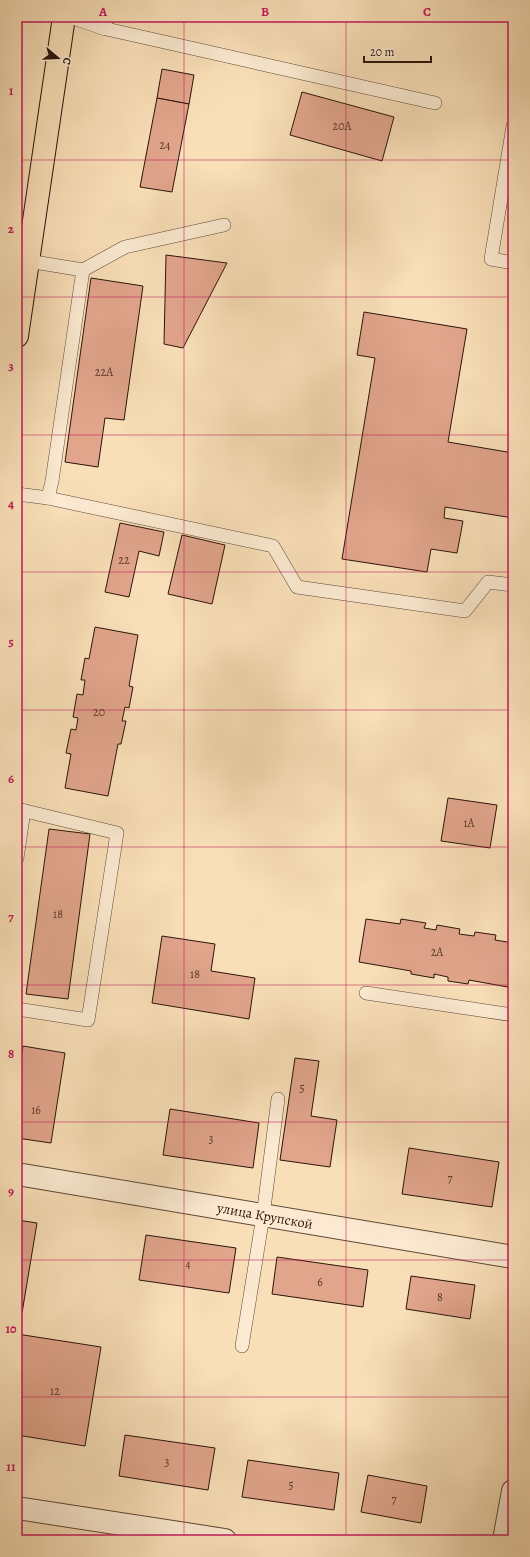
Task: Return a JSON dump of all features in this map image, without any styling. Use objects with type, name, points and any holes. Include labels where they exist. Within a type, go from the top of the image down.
[{"type":"main road","points":[[17,336],[64,17]]},
{"type":"street","name":"улица Крупской","points":[[17,1174],[513,1258]]},
{"type":"street","points":[[504,1540],[513,1491]]},
{"type":"street","points":[[17,1508],[225,1540]]},
{"type":"lane","points":[[71,17],[105,23],[435,103]]},
{"type":"lane","points":[[513,126],[491,259],[513,263]]},
{"type":"lane","points":[[28,261],[83,270],[125,247],[224,225]]},
{"type":"lane","points":[[48,498],[52,481],[83,270]]},
{"type":"lane","points":[[17,494],[48,498],[273,546],[296,587],[465,611],[488,582],[513,585]]},
{"type":"lane","points":[[17,858],[20,810],[117,833],[88,1020],[17,1009]]},
{"type":"lane","points":[[366,993],[513,1015]]},
{"type":"lane","points":[[242,1346],[263,1216],[278,1099]]},
{"type":"building","points":[[162,69],[194,75],[189,104],[157,98]]},
{"type":"building","points":[[302,92],[394,117],[382,161],[290,135]]},
{"type":"building","points":[[157,98],[189,104],[172,192],[140,187]]},
{"type":"building","points":[[166,255],[227,263],[183,348],[164,344]]},
{"type":"building","points":[[91,278],[143,286],[124,420],[105,418],[98,467],[65,462]]},
{"type":"building","points":[[364,312],[467,329],[448,442],[513,453],[513,518],[445,507],[444,518],[463,521],[457,553],[431,549],[427,572],[342,559],[375,358],[357,355]]},
{"type":"building","points":[[120,523],[164,532],[159,556],[139,551],[129,597],[105,592]]},
{"type":"building","points":[[182,535],[225,545],[212,604],[168,594]]},
{"type":"building","points":[[95,627],[138,635],[129,686],[133,687],[129,708],[125,707],[122,721],[126,721],[121,744],[118,744],[108,796],[65,788],[71,754],[66,753],[71,729],[76,730],[78,718],[73,717],[77,694],[83,695],[85,680],[81,680],[85,658],[89,659]]},
{"type":"building","points":[[448,798],[497,805],[490,848],[441,841]]},
{"type":"building","points":[[49,829],[90,834],[68,999],[26,994]]},
{"type":"building","points":[[366,919],[400,924],[401,919],[426,923],[424,928],[436,930],[437,925],[460,929],[459,934],[474,936],[475,932],[496,935],[495,940],[513,943],[513,988],[469,980],[468,984],[448,981],[448,977],[434,974],[434,978],[411,974],[411,971],[359,962]]},
{"type":"building","points":[[162,936],[215,944],[211,971],[255,978],[249,1019],[152,1003]]},
{"type":"building","points":[[23,1046],[65,1053],[51,1143],[17,1138],[17,1082]]},
{"type":"building","points":[[295,1058],[319,1061],[311,1116],[337,1120],[330,1167],[280,1160]]},
{"type":"building","points":[[170,1109],[259,1123],[253,1168],[163,1155]]},
{"type":"building","points":[[409,1148],[499,1162],[492,1207],[402,1194]]},
{"type":"building","points":[[17,1220],[37,1223],[22,1313],[17,1312]]},
{"type":"building","points":[[146,1235],[236,1248],[229,1293],[139,1280]]},
{"type":"building","points":[[277,1257],[368,1270],[363,1307],[272,1294]]},
{"type":"building","points":[[411,1276],[475,1285],[470,1319],[406,1309]]},
{"type":"building","points":[[17,1334],[101,1347],[85,1446],[17,1435]]},
{"type":"building","points":[[125,1435],[215,1448],[208,1490],[119,1476]]},
{"type":"building","points":[[248,1460],[339,1473],[334,1510],[242,1497]]},
{"type":"building","points":[[368,1475],[427,1486],[421,1523],[361,1512]]}]
